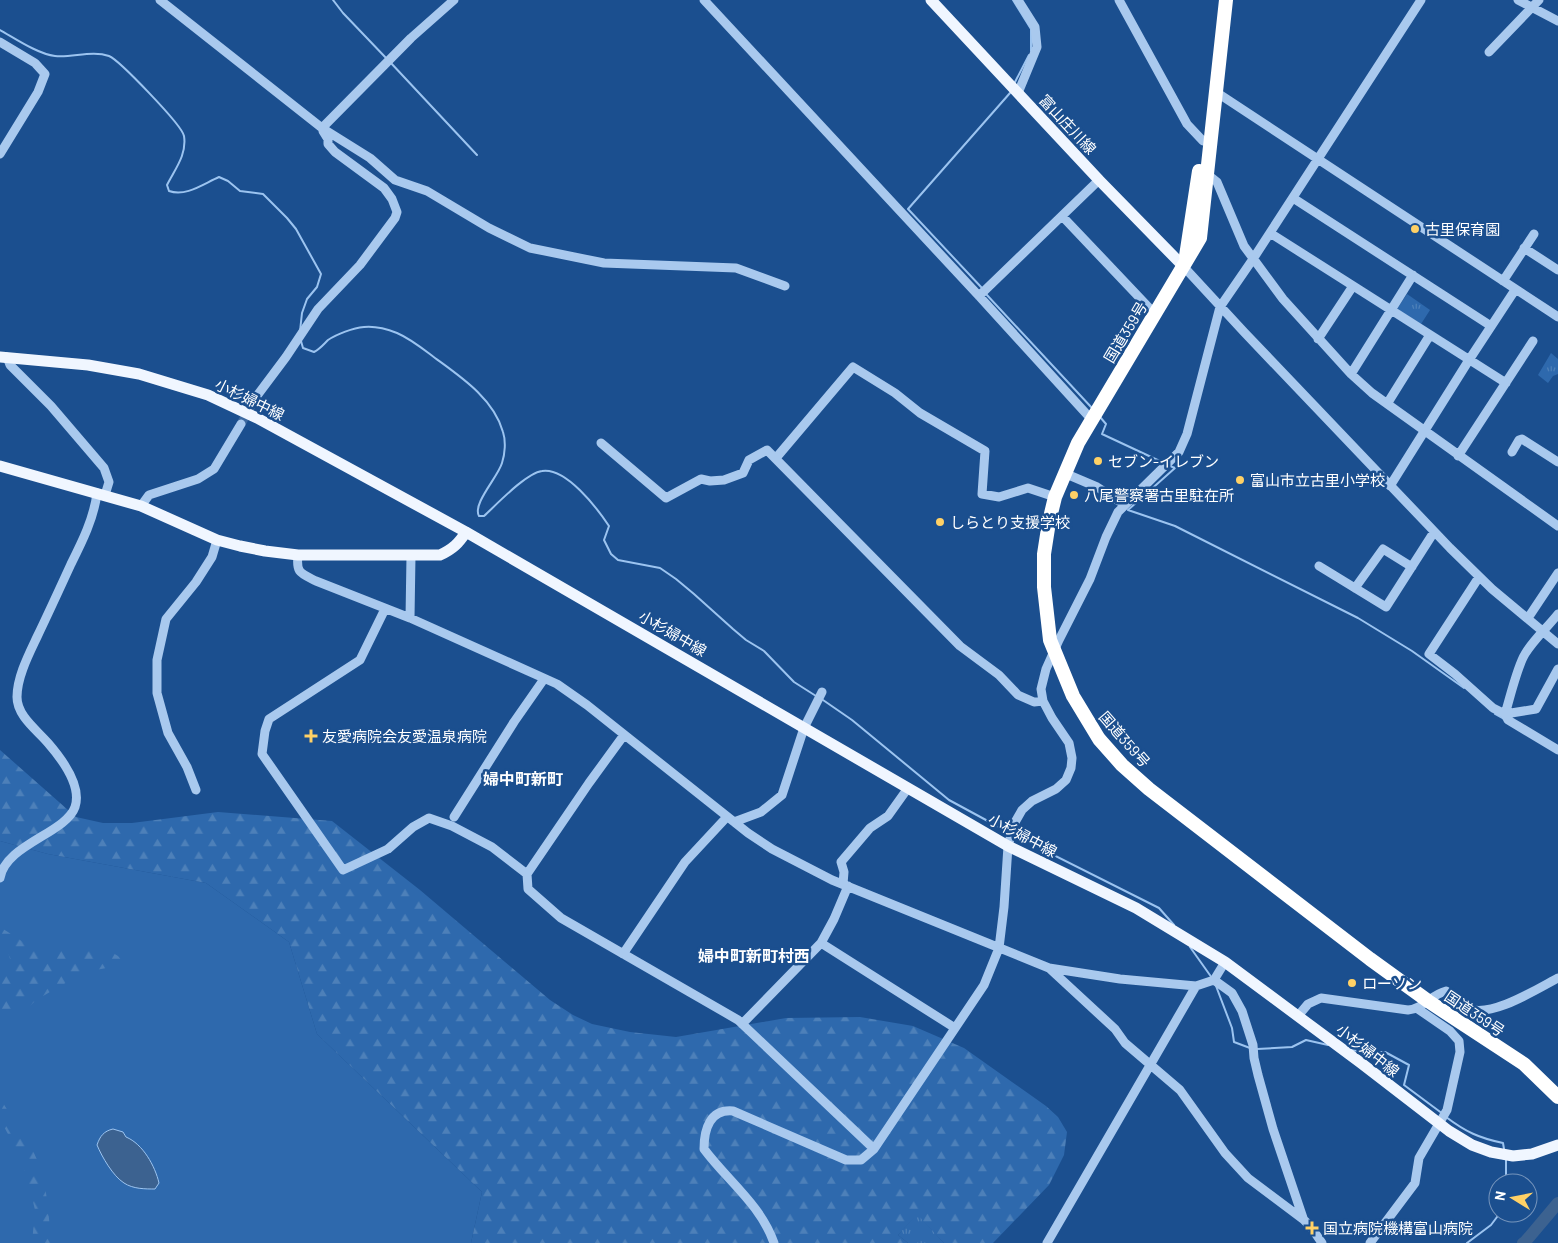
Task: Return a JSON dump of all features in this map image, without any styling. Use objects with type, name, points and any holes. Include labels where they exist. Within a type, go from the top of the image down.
[{"type":"highway","name":"国道359号","points":[[1184,267],[1203,141],[1218,0]]},
{"type":"highway","name":"国道359号","points":[[1226,0],[1200,238],[1078,442],[1055,497],[1048,522],[1044,554],[1044,587],[1050,640],[1073,696],[1099,739],[1122,765],[1149,789],[1370,959],[1423,1005],[1524,1064],[1558,1097]]},
{"type":"main road","name":"富山庄川線","points":[[932,0],[1099,180],[1184,267]]},
{"type":"main road","name":"小杉婦中線","points":[[4,357],[88,365],[139,374],[208,395],[257,418],[466,532],[1008,846],[1136,908],[1225,962],[1449,1132],[1472,1145],[1491,1152],[1513,1156],[1532,1154],[1558,1145]]},
{"type":"main road","points":[[0,466],[141,506],[217,540],[264,551],[298,554],[440,555],[452,550],[466,532]]},
{"type":"street","points":[[160,0],[322,128],[370,158],[395,180],[427,191],[489,228],[530,248],[604,263],[736,268],[785,286]]},
{"type":"street","points":[[322,128],[412,38],[454,0]]},
{"type":"street","points":[[704,0],[1092,420]]},
{"type":"street","points":[[1018,0],[1035,27],[1037,47],[1018,92]]},
{"type":"street","points":[[1119,0],[1187,124],[1203,141]]},
{"type":"street","points":[[774,1243],[768,1228],[742,1191],[704,1149],[704,1137],[710,1121],[717,1114],[725,1110],[733,1111],[846,1160],[862,1160],[874,1149],[984,986],[998,948],[1006,888],[1008,846],[1014,824],[1022,810],[1032,801],[1056,789],[1066,780],[1071,768],[1070,743],[1052,718],[1044,701],[1042,689],[1046,668],[1090,579],[1118,512],[1179,452],[1187,434],[1220,307],[1421,0]]},
{"type":"street","points":[[1518,0],[1546,13],[1558,21]]},
{"type":"street","points":[[1488,52],[1539,0]]},
{"type":"street","points":[[0,42],[35,63],[45,74],[38,92],[0,154]]},
{"type":"street","points":[[1216,92],[1558,317]]},
{"type":"street","points":[[256,397],[296,344],[318,309],[344,283],[376,246],[397,212],[392,199],[384,188],[335,152],[328,144],[328,139],[322,128]]},
{"type":"street","points":[[1207,174],[1217,182],[1244,246],[1253,259],[1283,299],[1351,374],[1387,404],[1558,526]]},
{"type":"street","points":[[979,296],[1099,180]]},
{"type":"street","points":[[1293,198],[1491,326]]},
{"type":"street","points":[[1062,216],[1155,314]]},
{"type":"street","points":[[1270,233],[1506,383]]},
{"type":"street","points":[[1503,282],[1534,234]]},
{"type":"street","points":[[1524,248],[1558,270]]},
{"type":"street","points":[[1184,267],[1434,532],[1480,577],[1558,644]]},
{"type":"street","points":[[1351,374],[1413,275]]},
{"type":"street","points":[[1318,338],[1353,286]]},
{"type":"street","points":[[1390,486],[1515,290]]},
{"type":"street","points":[[1387,404],[1430,335]]},
{"type":"street","points":[[1458,456],[1533,341]]},
{"type":"street","points":[[0,878],[1,870],[8,862],[30,843],[65,821],[76,807],[77,795],[74,784],[50,745],[26,720],[19,708],[17,697],[23,667],[86,530],[96,503],[109,482],[104,468],[51,406],[4,357]]},
{"type":"street","points":[[776,458],[853,367],[896,393],[920,413],[985,451],[982,494],[999,497],[1028,488],[1055,497]]},
{"type":"street","points":[[141,506],[149,495],[198,479],[214,470],[241,424]]},
{"type":"street","points":[[1512,452],[1519,440],[1522,440],[1558,462]]},
{"type":"street","points":[[600,443],[666,498],[701,479],[710,481],[724,480],[743,473],[749,460],[767,450],[960,646],[999,675],[1018,695],[1034,702],[1044,701]]},
{"type":"street","points":[[1064,473],[1097,486],[1125,505]]},
{"type":"street","points":[[1319,566],[1386,606],[1434,532]]},
{"type":"street","points":[[196,790],[168,732],[157,693],[157,660],[166,619],[196,582],[212,557],[217,540]]},
{"type":"street","points":[[1355,588],[1383,549],[1412,567]]},
{"type":"street","points":[[298,554],[297,567],[301,574],[410,618],[557,684],[587,705],[730,820],[772,849],[845,885],[1049,968],[1120,980],[1196,986],[1214,980],[1225,962]]},
{"type":"street","points":[[410,618],[411,556]]},
{"type":"street","points":[[1528,618],[1558,573]]},
{"type":"street","points":[[1480,577],[1428,654],[1455,674],[1493,708],[1504,714],[1508,720],[1558,750]]},
{"type":"street","points":[[386,609],[360,660],[269,719],[265,731],[262,754],[343,870],[388,848],[413,827],[430,818],[452,826],[492,847],[527,874]]},
{"type":"street","points":[[1504,714],[1523,656],[1533,641],[1544,632],[1558,614]]},
{"type":"street","points":[[1504,714],[1536,709],[1558,669]]},
{"type":"street","points":[[454,817],[544,678]]},
{"type":"street","points":[[623,954],[685,862],[730,820],[761,812],[782,795],[804,728],[822,692]]},
{"type":"street","points":[[624,735],[527,874],[528,889],[561,918],[738,1020],[874,1149]]},
{"type":"street","points":[[742,1024],[821,944],[834,919],[845,885],[841,862],[870,828],[888,816],[908,788]]},
{"type":"street","points":[[821,944],[955,1028]]},
{"type":"street","points":[[1049,968],[1115,1030],[1125,1043],[1180,1090],[1225,1153],[1248,1178],[1304,1220],[1322,1243]]},
{"type":"street","points":[[1298,1016],[1308,1004],[1321,998],[1408,1010],[1423,1005],[1435,993],[1446,991],[1468,1008],[1478,1011],[1489,1010],[1520,998],[1558,978]]},
{"type":"street","points":[[1214,980],[1232,993],[1242,1011],[1253,1045],[1258,1075],[1273,1129],[1304,1220]]},
{"type":"street","points":[[1047,1243],[1196,986]]},
{"type":"street","points":[[1370,1243],[1415,1183],[1419,1158],[1447,1110],[1460,1052],[1459,1041],[1423,1005]]},
{"type":"green space","points":[[1407,294],[1430,310],[1421,324],[1397,309]]},
{"type":"green space","points":[[1551,353],[1558,359],[1558,374],[1553,376],[1548,383],[1538,375]]},
{"type":"green space","points":[[0,750],[76,817],[103,823],[132,823],[218,812],[332,821],[420,890],[550,1000],[573,1015],[592,1024],[630,1032],[676,1037],[786,1018],[860,1017],[913,1026],[964,1048],[1046,1106],[1058,1117],[1067,1132],[1064,1155],[1049,1185],[993,1243],[944,1243],[917,1215],[898,1235],[908,1243],[471,1243],[482,1192],[317,1034],[289,942],[206,883],[48,854],[0,841]]},
{"type":"green space","points":[[0,841],[48,854],[206,883],[289,942],[317,1034],[482,1192],[471,1243],[0,1243]]},
{"type":"green space","points":[[0,927],[34,951],[108,950],[118,956],[124,963],[85,972],[36,1000],[26,1010],[14,1013],[3,1012],[0,1009],[0,969],[9,975],[14,972],[7,949],[0,939]]},
{"type":"green space","points":[[0,1098],[30,1145],[41,1171],[46,1191],[52,1243],[32,1243],[35,1210],[27,1177],[18,1153],[0,1119]]},
{"type":"green space","points":[[917,1214],[944,1243],[908,1243],[898,1235]]},
{"type":"shaded area","points":[[113,1129],[123,1132],[126,1137],[143,1150],[155,1170],[159,1183],[155,1189],[128,1185],[120,1180],[108,1166],[97,1145],[103,1134]]},
{"type":"waterway","points":[[333,0],[387,59]]},
{"type":"waterway","points":[[1013,0],[1031,29],[1031,51]]},
{"type":"waterway","points":[[0,30],[27,46],[48,55],[102,54],[109,56],[125,69],[173,119],[184,136],[182,156],[167,185],[169,191],[188,191],[219,177],[228,181],[240,191],[263,194],[287,218],[296,229],[321,274],[317,287],[307,299],[302,313],[300,331]]},
{"type":"waterway","points":[[1014,84],[1029,55]]},
{"type":"waterway","points":[[390,62],[477,155]]},
{"type":"waterway","points":[[982,288],[908,209],[1010,93]]},
{"type":"waterway","points":[[986,294],[1092,408]]},
{"type":"waterway","points":[[301,341],[303,348],[314,352],[336,336],[355,329],[368,327],[380,328],[402,335],[417,344],[475,390],[499,420],[505,443],[503,459],[500,469],[486,490],[479,505],[479,516],[484,516],[512,490],[535,473],[551,471],[561,475],[580,490],[609,526],[604,540],[611,554],[618,560],[660,568],[676,579],[746,640],[764,651],[794,682],[816,696]]},
{"type":"waterway","points":[[1100,417],[1106,424],[1102,434],[1164,463]]},
{"type":"waterway","points":[[1170,466],[1175,468],[1128,510],[1175,526],[1358,618],[1412,651],[1464,688]]},
{"type":"waterway","points":[[823,700],[852,720],[949,800],[1010,833]]},
{"type":"waterway","points":[[1495,714],[1504,719]]},
{"type":"waterway","points":[[1014,835],[1159,908],[1174,925]]},
{"type":"waterway","points":[[1190,947],[1212,978]]},
{"type":"waterway","points":[[1216,986],[1232,1028],[1234,1042],[1250,1048]]},
{"type":"waterway","points":[[1257,1049],[1292,1047],[1306,1040],[1328,1045]]},
{"type":"waterway","points":[[1352,1050],[1385,1052],[1409,1065],[1404,1085],[1443,1114]]},
{"type":"waterway","points":[[1446,1117],[1473,1134],[1503,1143],[1504,1149]]},
{"type":"waterway","points":[[1506,1159],[1506,1173]]},
{"type":"waterway","points":[[1523,1243],[1558,1203]]},
{"type":"waterway","points":[[1467,1243],[1492,1223]]},
{"type":"tunnel","points":[[241,424],[256,397]]},
{"type":"place","name":"古里保育園","points":[[1415,229]]},
{"type":"place","name":"セブン-イレブン","points":[[1098,461]]},
{"type":"place","name":"富山市立古里小学校","points":[[1240,480]]},
{"type":"place","name":"八尾警察署古里駐在所","points":[[1074,495]]},
{"type":"place","name":"しらとり支援学校","points":[[940,522]]},
{"type":"place","name":"友愛病院会友愛温泉病院","points":[[311,736]]},
{"type":"place","name":"ローソン","points":[[1352,983]]},
{"type":"place","name":"国立病院機構富山病院","points":[[1312,1228]]},
{"type":"district","name":"婦中町新町","points":[[523,778]]},
{"type":"district","name":"婦中町新町村西","points":[[754,955]]}]
